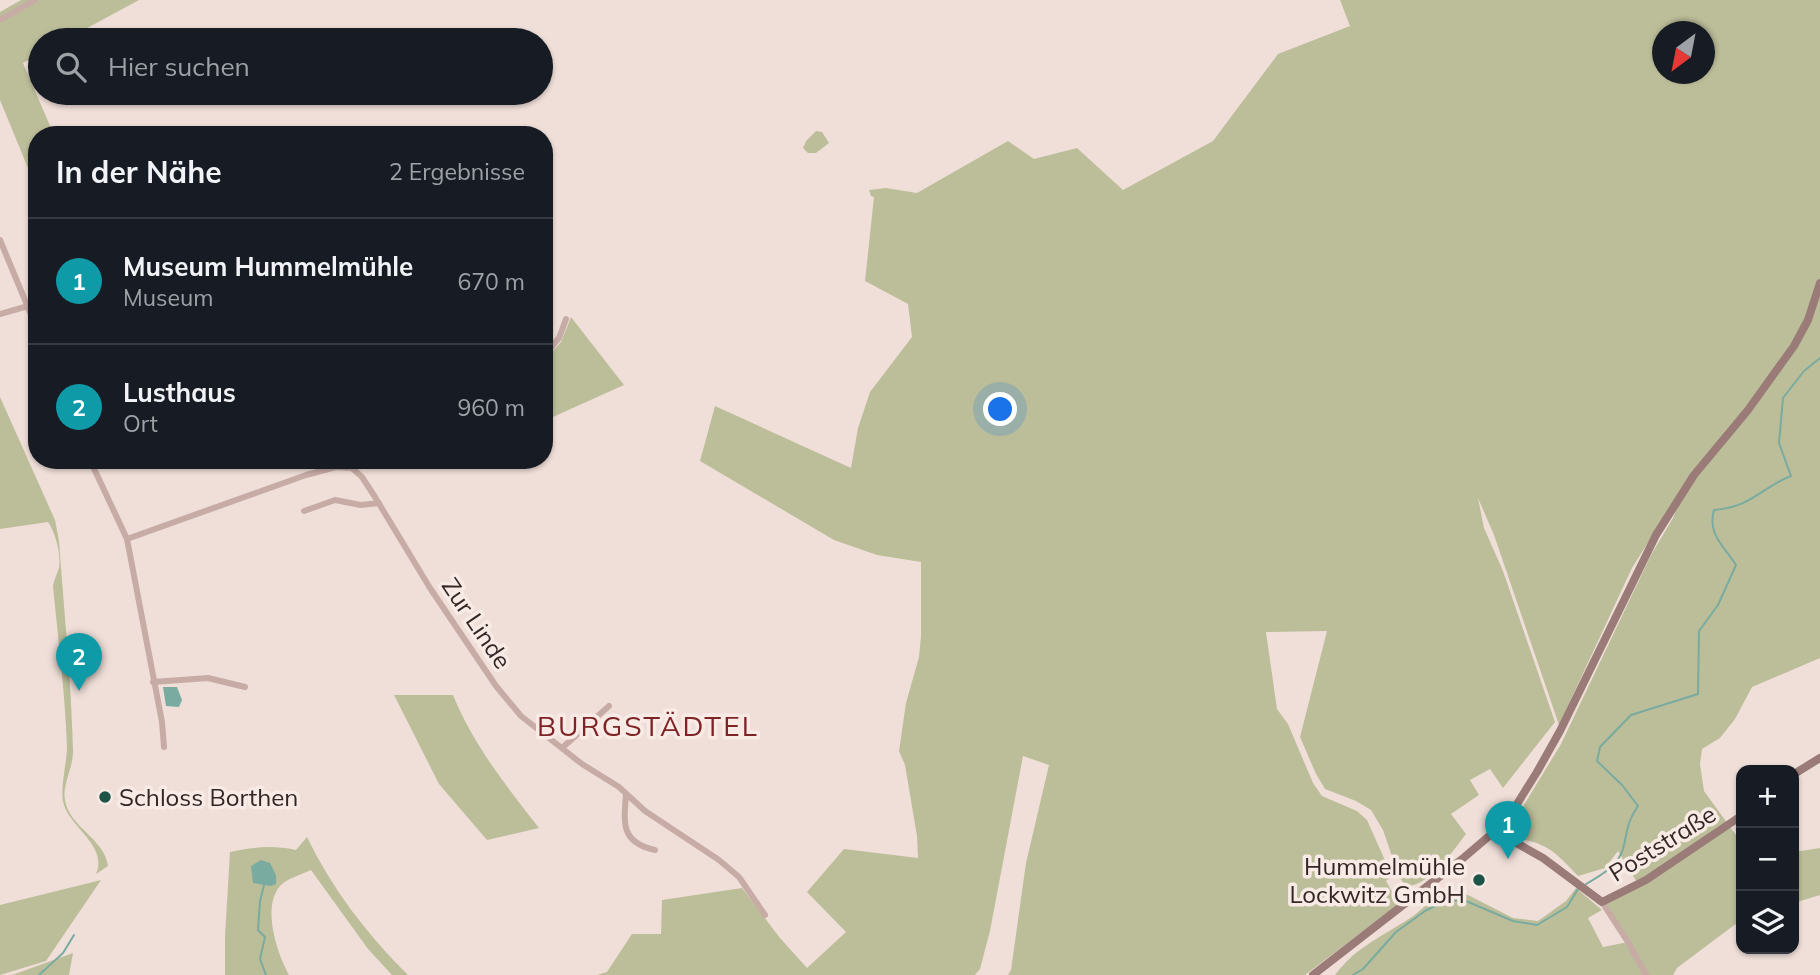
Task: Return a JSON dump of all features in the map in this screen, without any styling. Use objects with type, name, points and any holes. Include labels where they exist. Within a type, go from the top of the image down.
[{"type":"main road","points":[[1313,975],[1495,831],[1512,812],[1537,772],[1656,535],[1694,475],[1748,410],[1794,346],[1808,320],[1820,283]]},
{"type":"main road","points":[[1799,771],[1820,758]]},
{"type":"main road","name":"Poststraße","points":[[1602,902],[1646,880],[1736,819]]},
{"type":"main road","points":[[1495,831],[1543,858],[1602,902]]},
{"type":"street","points":[[0,20],[35,0]]},
{"type":"street","points":[[0,240],[28,306],[0,314]]},
{"type":"street","points":[[553,345],[559,338],[566,319]]},
{"type":"street","points":[[94,469],[127,539],[164,747]]},
{"type":"street","points":[[127,539],[328,469]]},
{"type":"street","name":"Zur Linde","points":[[353,469],[362,477],[430,588],[496,686],[521,716],[562,748],[620,787],[645,811],[695,842],[739,877],[765,915]]},
{"type":"street","points":[[304,511],[335,500],[361,505],[379,503]]},
{"type":"street","points":[[153,682],[208,678],[245,687]]},
{"type":"street","points":[[562,748],[609,706]]},
{"type":"street","points":[[626,794],[624,823],[627,833],[643,847],[655,850]]},
{"type":"street","points":[[1602,902],[1646,975]]},
{"type":"green space","points":[[21,0],[139,0],[87,28],[28,28],[28,60],[23,63],[28,75],[28,105],[41,105],[50,126],[28,126],[28,168],[0,100],[0,12]]},
{"type":"green space","points":[[1340,0],[1820,0],[1820,658],[1752,687],[1735,719],[1720,738],[1702,749],[1700,764],[1704,791],[1736,835],[1736,924],[1677,968],[1673,975],[1335,975],[1358,951],[1414,915],[1442,890],[1468,895],[1513,918],[1538,921],[1566,901],[1576,888],[1602,910],[1588,918],[1603,947],[1628,942],[1602,902],[1638,884],[1618,851],[1605,868],[1578,876],[1546,848],[1513,836],[1511,826],[1561,744],[1651,555],[1673,518],[1690,475],[1632,568],[1559,725],[1494,535],[1478,498],[1484,528],[1503,571],[1555,722],[1503,788],[1490,769],[1470,780],[1479,795],[1451,814],[1466,834],[1431,875],[1414,885],[1405,886],[1398,874],[1383,830],[1371,810],[1325,789],[1300,737],[1327,631],[1266,632],[1277,709],[1288,724],[1313,783],[1322,796],[1357,811],[1367,820],[1392,876],[1386,881],[1395,897],[1400,893],[1403,901],[1305,975],[1008,975],[1011,970],[1026,863],[1049,765],[1023,756],[990,931],[980,969],[975,975],[597,975],[607,972],[632,934],[661,934],[662,900],[742,888],[807,968],[846,932],[807,892],[844,849],[918,858],[905,765],[899,751],[906,703],[919,657],[921,562],[877,555],[834,540],[700,461],[715,406],[851,468],[858,428],[870,392],[912,337],[908,304],[865,281],[874,197],[869,190],[886,188],[917,193],[1008,141],[1034,159],[1077,148],[1123,190],[1213,141],[1278,54],[1350,26]]},
{"type":"green space","points":[[816,131],[822,132],[829,143],[816,153],[808,153],[803,148]]},
{"type":"green space","points":[[571,317],[624,385],[553,417],[553,351],[561,342]]},
{"type":"green space","points":[[0,397],[28,460],[28,469],[32,469],[55,520],[59,541],[73,749],[65,800],[73,818],[101,848],[105,857],[108,866],[96,874],[97,855],[68,813],[63,799],[67,746],[53,586],[59,568],[59,550],[48,522],[0,529]]},
{"type":"green space","points":[[394,695],[453,695],[480,748],[539,828],[487,840],[439,784]]},
{"type":"green space","points":[[307,837],[352,910],[408,975],[392,975],[368,949],[311,870],[281,885],[272,905],[273,930],[289,975],[225,975],[230,852],[263,847],[296,850]]},
{"type":"green space","points":[[1820,848],[1820,895],[1799,901],[1799,891],[1799,851]]},
{"type":"green space","points":[[101,880],[46,961],[0,975],[0,905]]},
{"type":"green space","points":[[73,953],[69,975],[12,975]]},
{"type":"water","points":[[163,687],[177,687],[182,700],[179,707],[166,706]]},
{"type":"water","points":[[261,860],[270,863],[276,875],[276,884],[271,886],[253,883],[251,866]]},
{"type":"waterway","points":[[1586,884],[1617,861],[1623,849],[1629,823],[1638,806],[1622,785],[1597,761],[1600,747],[1631,715],[1698,694],[1699,631],[1718,605],[1736,565],[1715,533],[1712,518],[1714,510],[1738,505],[1791,476],[1779,443],[1783,398],[1804,371],[1820,358]]},
{"type":"waterway","points":[[264,885],[258,930],[265,937],[260,959],[266,975]]},
{"type":"waterway","points":[[1353,975],[1363,969],[1396,932],[1425,911],[1447,900],[1466,901],[1513,921],[1537,925],[1567,907],[1578,889]]},
{"type":"waterway","points":[[39,975],[63,953],[74,935]]},
{"type":"place","name":"Lusthaus","points":[[79,691]]},
{"type":"place","name":"Schloss Borthen","points":[[105,797]]},
{"type":"place","name":"Museum Hummelmühle","points":[[1508,859]]},
{"type":"place","name":"Hummelmühle Lockwitz GmbH","points":[[1479,880]]},
{"type":"district","name":"BURGSTÄDTEL","points":[[648,725]]}]
